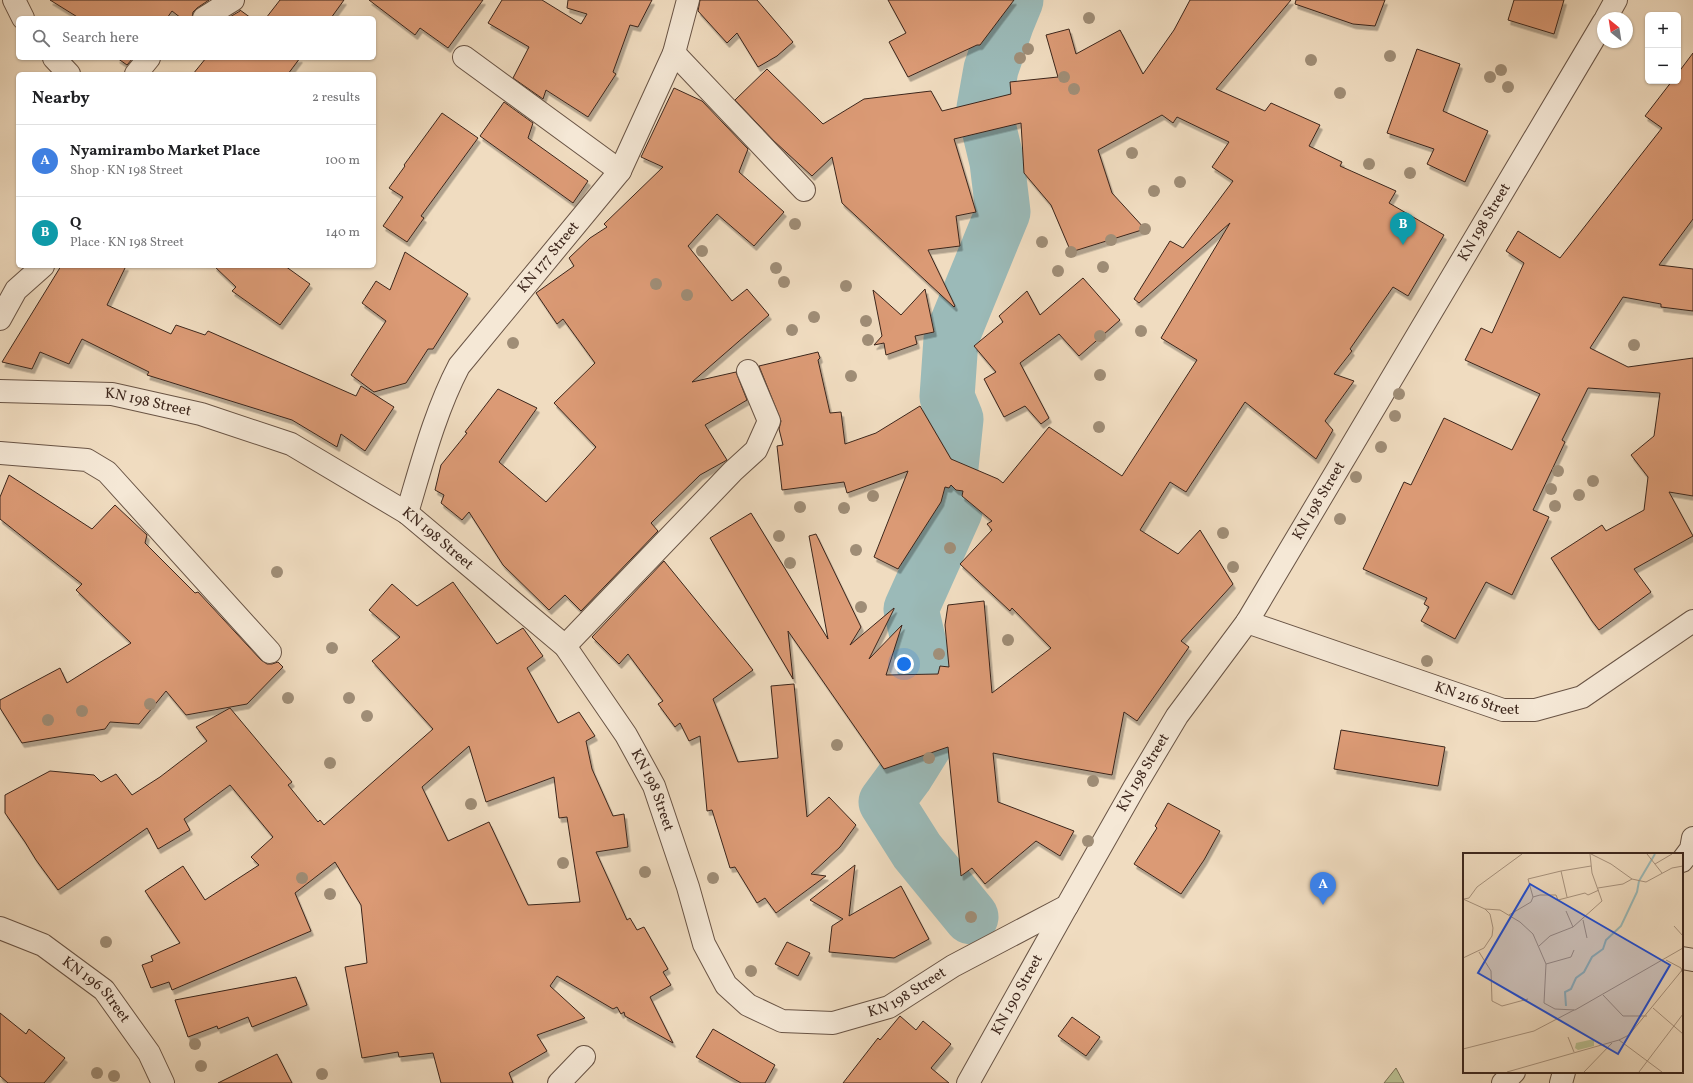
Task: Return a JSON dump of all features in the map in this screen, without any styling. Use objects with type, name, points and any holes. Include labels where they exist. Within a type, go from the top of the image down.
[{"type":"street","points":[[14,0],[23,16]]},
{"type":"street","points":[[207,16],[233,0]]},
{"type":"street","name":"KN 177 Street","points":[[407,513],[432,429],[449,385],[459,366],[620,171],[674,53],[688,0]]},
{"type":"street","points":[[1609,12],[1616,0]]},
{"type":"street","name":"KN 198 Street","points":[[0,392],[112,394],[201,414],[291,444],[407,513],[565,646],[626,735],[654,786],[688,887],[704,944],[726,985],[748,1005],[782,1021],[833,1023],[889,1007],[953,966],[1068,906],[1134,788],[1177,716],[1247,622],[1597,33]]},
{"type":"street","points":[[674,53],[804,190]]},
{"type":"street","points":[[464,57],[620,171]]},
{"type":"street","points":[[56,60],[67,72]]},
{"type":"street","points":[[138,72],[147,60]]},
{"type":"street","points":[[0,319],[16,290],[41,268]]},
{"type":"street","points":[[565,646],[733,471],[756,450],[769,421],[748,371]]},
{"type":"street","points":[[0,453],[88,460],[107,472],[270,652]]},
{"type":"street","name":"KN 216 Street","points":[[1247,622],[1503,710],[1534,710],[1582,697],[1693,621]]},
{"type":"street","name":"KN 190 Street","points":[[968,1083],[1068,906]]},
{"type":"street","name":"KN 196 Street","points":[[0,928],[43,945],[104,990],[149,1053],[163,1083]]},
{"type":"street","points":[[1683,958],[1693,960]]},
{"type":"street","points":[[560,1083],[584,1057]]},
{"type":"street","points":[[1503,1083],[1513,1073]]},
{"type":"street","points":[[1561,1083],[1564,1073]]},
{"type":"green space","points":[[1396,1068],[1404,1083],[1384,1083]]},
{"type":"building","points":[[50,0],[209,0],[197,8],[193,12],[192,16],[178,16],[172,11],[168,16],[76,16]]},
{"type":"building","points":[[280,0],[344,0],[332,16],[268,16]]},
{"type":"building","points":[[369,0],[483,0],[448,48],[420,28],[415,35]]},
{"type":"building","points":[[502,0],[542,0],[581,24],[587,14],[567,8],[568,0],[652,0],[638,27],[630,25],[613,72],[616,74],[588,117],[546,90],[543,99],[513,78],[529,47],[488,23]]},
{"type":"building","points":[[700,0],[757,0],[793,42],[777,56],[758,67],[737,33],[727,43],[698,11]]},
{"type":"building","points":[[888,0],[1014,0],[980,45],[977,45],[908,77],[889,42],[906,33]]},
{"type":"building","points":[[1190,0],[1291,0],[1216,89],[1265,111],[1271,103],[1320,125],[1309,146],[1342,162],[1340,166],[1396,191],[1389,203],[1444,235],[1408,296],[1393,287],[1350,349],[1352,351],[1334,374],[1354,381],[1325,421],[1333,430],[1316,459],[1245,402],[1186,492],[1170,482],[1140,530],[1178,554],[1200,530],[1233,584],[1181,641],[1189,647],[1137,721],[1124,712],[1112,775],[993,753],[998,802],[1074,831],[1060,856],[1036,841],[985,884],[972,868],[961,876],[948,747],[884,769],[788,631],[793,679],[710,538],[751,513],[828,639],[809,536],[816,534],[861,627],[850,645],[894,608],[869,659],[902,625],[886,675],[938,674],[940,666],[949,667],[945,625],[948,605],[984,601],[992,693],[1051,648],[1012,608],[1010,611],[960,564],[992,530],[987,524],[992,521],[962,496],[963,491],[956,490],[951,485],[949,488],[945,487],[941,502],[898,569],[874,557],[908,471],[847,493],[844,482],[782,490],[777,446],[783,445],[779,429],[781,421],[759,366],[818,352],[820,358],[818,360],[830,413],[841,412],[845,444],[876,433],[920,406],[951,459],[998,479],[1003,483],[1049,427],[1122,476],[1197,360],[1161,338],[1230,223],[1139,303],[1134,299],[1170,241],[1183,248],[1233,181],[1212,167],[1229,142],[1177,117],[1173,123],[1162,115],[1098,150],[1112,193],[1145,229],[1071,252],[1051,205],[1024,173],[1021,123],[954,139],[976,212],[956,216],[960,246],[928,250],[955,306],[954,307],[842,203],[832,157],[812,176],[774,141],[735,100],[767,69],[823,124],[864,99],[931,91],[942,111],[1011,94],[1010,82],[1058,77],[1046,35],[1069,29],[1076,54],[1120,30],[1143,74],[1174,30]]},
{"type":"building","points":[[1296,0],[1385,0],[1375,26],[1353,24],[1295,4]]},
{"type":"building","points":[[1514,0],[1564,0],[1554,34],[1508,20]]},
{"type":"building","points":[[240,11],[248,16],[231,16]]},
{"type":"building","points":[[1417,49],[1460,64],[1443,111],[1488,131],[1465,182],[1427,164],[1434,149],[1387,133]]},
{"type":"building","points":[[1693,53],[1693,219],[1659,265],[1693,269],[1693,311],[1661,307],[1661,304],[1623,297],[1590,348],[1628,367],[1693,358],[1693,496],[1669,492],[1693,536],[1634,569],[1651,592],[1599,630],[1551,558],[1602,525],[1606,531],[1644,510],[1648,477],[1631,455],[1654,436],[1660,393],[1588,388],[1562,440],[1565,442],[1533,510],[1549,517],[1512,595],[1486,582],[1455,639],[1421,621],[1429,607],[1424,604],[1427,598],[1363,569],[1404,482],[1411,485],[1444,418],[1512,450],[1540,394],[1465,360],[1481,328],[1492,333],[1524,263],[1506,251],[1518,231],[1560,258],[1662,128],[1645,116],[1670,84],[1681,84],[1681,69]]},
{"type":"building","points":[[120,60],[131,60],[127,65]]},
{"type":"building","points":[[204,60],[298,60],[290,72],[195,72]]},
{"type":"building","points":[[674,88],[702,101],[748,149],[739,172],[784,212],[754,246],[717,214],[688,246],[732,301],[747,289],[769,315],[692,382],[736,372],[747,400],[705,425],[727,460],[700,475],[651,523],[658,531],[581,611],[565,595],[549,610],[503,565],[469,512],[462,520],[441,503],[444,495],[435,490],[441,465],[467,433],[465,432],[498,389],[537,408],[499,462],[546,502],[596,447],[554,403],[595,363],[563,319],[557,324],[536,293],[574,266],[569,258],[590,238],[607,227],[604,224],[663,167],[641,157]]},
{"type":"building","points":[[504,102],[533,123],[528,138],[588,181],[573,203],[480,136]]},
{"type":"building","points":[[442,113],[478,138],[421,216],[424,218],[407,242],[383,226],[403,197],[389,188]]},
{"type":"building","points":[[405,252],[468,294],[433,349],[428,349],[406,383],[374,392],[351,375],[386,321],[362,303],[376,281],[390,290]]},
{"type":"building","points":[[60,268],[125,268],[107,305],[171,334],[176,325],[205,335],[208,331],[356,396],[361,386],[394,407],[365,451],[341,434],[337,447],[292,420],[147,375],[149,372],[82,339],[69,364],[40,352],[32,369],[2,362]]},
{"type":"building","points":[[216,268],[288,268],[310,284],[280,325],[232,291],[236,287]]},
{"type":"building","points":[[1083,278],[1120,320],[1079,356],[1059,334],[1020,363],[1049,418],[1041,424],[1025,406],[1004,417],[984,379],[996,372],[974,346],[1003,322],[999,316],[1027,291],[1040,315]]},
{"type":"building","points":[[925,289],[934,332],[915,336],[917,344],[886,355],[884,343],[874,345],[882,336],[873,290],[901,315]]},
{"type":"building","points":[[9,475],[92,529],[115,505],[147,535],[145,543],[195,593],[198,592],[261,660],[267,664],[278,662],[283,667],[247,704],[186,715],[166,691],[139,724],[110,722],[105,729],[22,743],[0,708],[0,700],[60,668],[67,683],[131,643],[76,590],[82,584],[0,519],[0,497]]},
{"type":"building","points":[[664,561],[753,670],[713,699],[738,762],[778,758],[771,686],[794,684],[807,817],[829,797],[856,825],[840,847],[811,874],[826,876],[776,913],[765,898],[757,903],[735,867],[730,868],[712,810],[707,811],[700,736],[689,741],[680,723],[675,727],[658,704],[663,701],[628,654],[619,664],[592,637]]},
{"type":"building","points":[[453,582],[497,644],[523,628],[543,656],[527,668],[558,723],[579,712],[595,736],[586,741],[592,769],[613,816],[624,814],[628,847],[596,852],[627,920],[630,918],[637,930],[644,927],[668,969],[663,972],[671,985],[650,997],[673,1043],[625,1016],[624,1012],[621,1014],[617,1007],[613,1009],[557,976],[550,986],[585,1018],[537,1035],[547,1051],[509,1073],[513,1083],[441,1083],[433,1053],[399,1057],[398,1052],[362,1058],[345,967],[367,963],[361,905],[335,862],[295,893],[311,931],[172,990],[169,982],[151,988],[142,965],[153,961],[151,956],[180,943],[145,891],[183,866],[205,900],[259,865],[251,857],[273,837],[230,785],[184,819],[190,830],[158,849],[147,828],[58,890],[5,813],[5,795],[50,771],[94,775],[101,782],[116,774],[132,795],[160,777],[207,741],[196,727],[230,708],[292,782],[288,785],[318,822],[320,820],[324,825],[433,729],[372,661],[400,637],[369,610],[392,584],[417,606]],"holes":[[[469,746],[486,802],[554,777],[559,818],[567,817],[580,902],[528,905],[489,822],[448,841],[422,787]]]},
{"type":"building","points":[[1341,730],[1445,747],[1438,786],[1334,769]]},
{"type":"building","points":[[1168,803],[1220,831],[1204,860],[1181,894],[1134,864],[1157,828],[1155,826]]},
{"type":"building","points":[[855,865],[849,916],[901,886],[929,939],[894,958],[829,952],[832,926],[843,919],[810,900]]},
{"type":"building","points":[[787,942],[810,953],[798,976],[775,964]]},
{"type":"building","points":[[296,977],[307,1005],[252,1027],[248,1017],[218,1029],[217,1026],[188,1037],[175,1000]]},
{"type":"building","points":[[0,1013],[26,1034],[29,1029],[65,1058],[44,1083],[8,1083],[0,1076]]},
{"type":"building","points":[[900,1016],[916,1030],[923,1021],[951,1044],[931,1068],[949,1083],[843,1083],[878,1038],[880,1040]]},
{"type":"building","points":[[1072,1017],[1100,1037],[1086,1056],[1058,1036]]},
{"type":"building","points":[[713,1029],[775,1065],[765,1083],[741,1083],[696,1057]]},
{"type":"building","points":[[277,1054],[292,1083],[218,1083]]},
{"type":"waterway","points":[[971,917],[917,851],[886,802],[906,775],[929,738],[927,678],[911,609],[955,511],[950,477],[956,419],[947,397],[951,339],[1003,212],[997,162],[984,108],[991,69],[1016,0]]},
{"type":"place","name":"Q","points":[[1403,245]]},
{"type":"place","name":"Nyamirambo Market Place","points":[[1323,905]]}]
